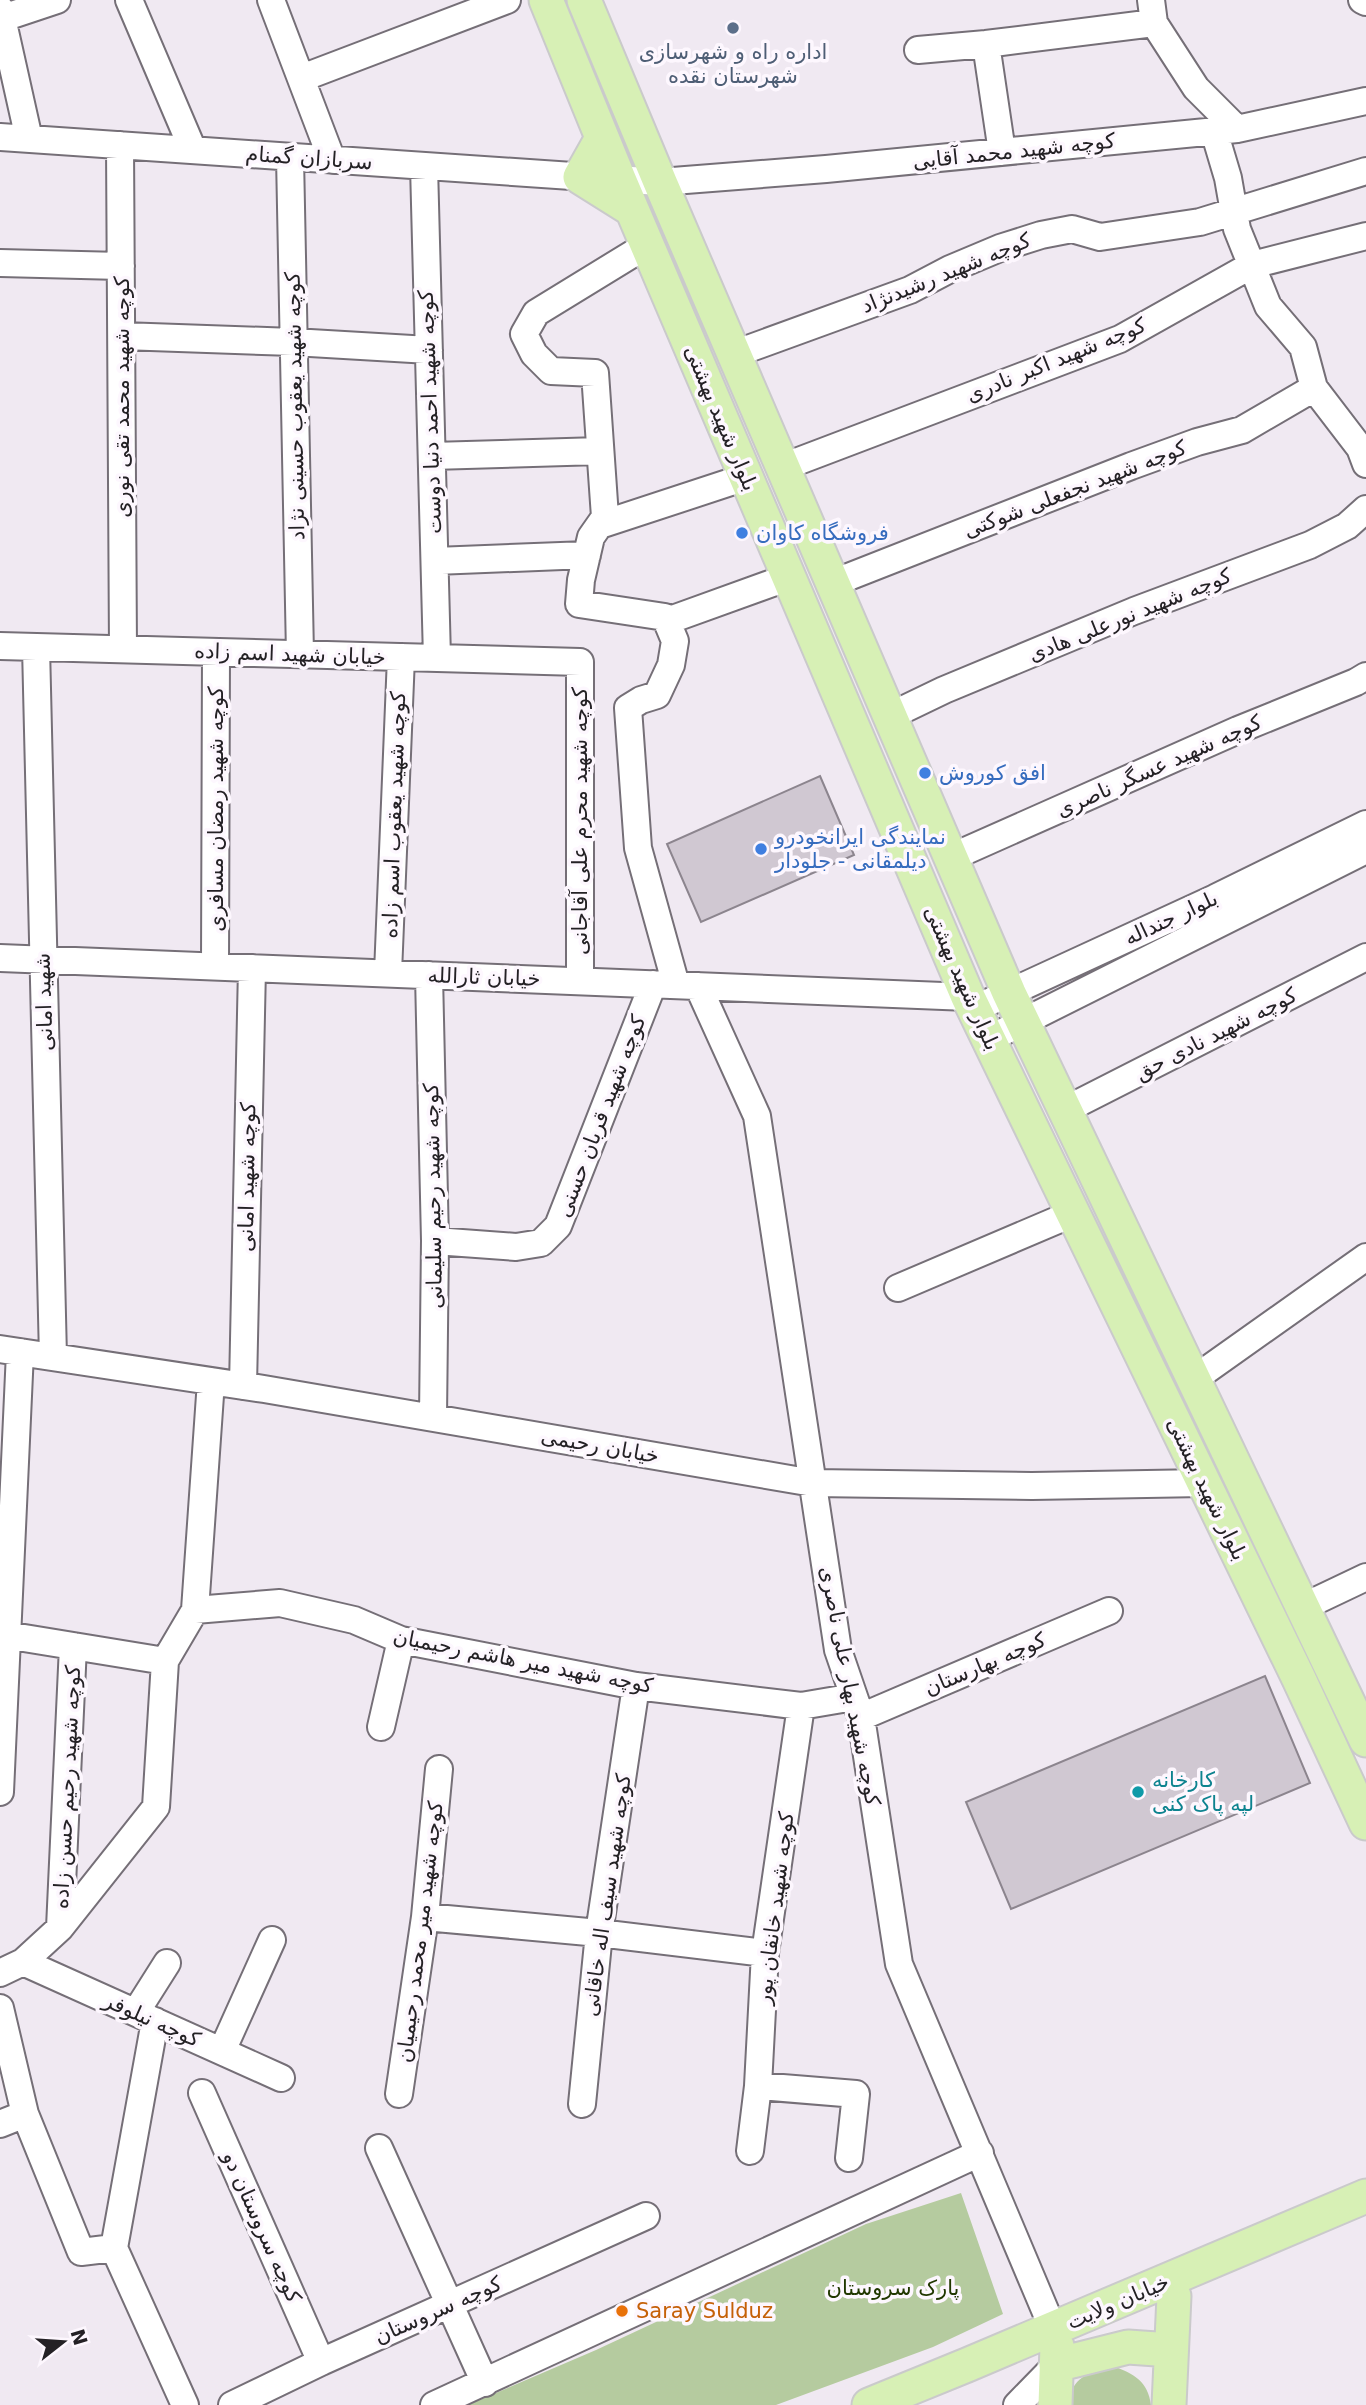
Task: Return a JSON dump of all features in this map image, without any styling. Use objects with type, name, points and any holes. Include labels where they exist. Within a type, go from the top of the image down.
[{"type":"main road","name":"بلوار شهید بهشتی","points":[[546,0],[625,194],[971,1003],[1366,1823]]},
{"type":"main road","name":"بلوار شهید بهشتی","points":[[584,0],[1016,1008],[1366,1740]]},
{"type":"main road","points":[[602,138],[580,177],[625,194]]},
{"type":"main road","name":"خیابان ولایت","points":[[869,2405],[1055,2347],[1366,2196]]},
{"type":"main road","name":"خیابان ولایت","points":[[915,2405],[1366,2215]]},
{"type":"main road","points":[[1169,2405],[1174,2296]]},
{"type":"main road","points":[[1055,2405],[1055,2347],[1171,2350]]},
{"type":"street","points":[[29,139],[1,13],[57,0]]},
{"type":"street","points":[[129,0],[193,150]]},
{"type":"street","points":[[271,0],[332,160]]},
{"type":"street","points":[[302,78],[507,0]]},
{"type":"street","points":[[918,50],[986,44],[1152,11],[1196,88],[1226,130],[1228,178],[1237,229],[1268,306],[1303,347],[1314,388],[1360,448],[1366,464]]},
{"type":"street","points":[[986,44],[1002,152]]},
{"type":"street","name":"کوچه شهید محمد آقایی","points":[[625,194],[660,182],[1226,130],[1366,101]]},
{"type":"street","name":"سربازان گمنام","points":[[0,137],[580,177]]},
{"type":"street","name":"کوچه شهید محمد تقی نوری","points":[[120,145],[123,649]]},
{"type":"street","name":"کوچه شهید یعقوب حسینی نژاد","points":[[290,157],[300,654]]},
{"type":"street","name":"کوچه شهید احمد دنیا دوست","points":[[424,166],[437,658]]},
{"type":"street","name":"کوچه شهید رشیدنژاد","points":[[734,354],[910,290],[962,263],[1041,235],[1072,229],[1100,237],[1200,222],[1366,171]]},
{"type":"street","name":"کوچه شهید اکبر نادری","points":[[783,467],[1120,339],[1252,265],[1366,236]]},
{"type":"street","points":[[647,245],[536,313],[524,334],[534,354],[551,371],[595,373],[605,517],[592,537],[580,580],[579,604],[665,617],[675,641],[671,665],[657,695],[628,708],[638,848],[676,985]]},
{"type":"street","points":[[0,263],[121,266]]},
{"type":"street","points":[[121,336],[293,342],[429,351]]},
{"type":"street","name":"کوچه شهید نجفعلی شوکتی","points":[[833,583],[1142,462],[1197,442],[1241,430],[1314,388]]},
{"type":"street","points":[[432,456],[600,451]]},
{"type":"street","points":[[600,525],[746,477]]},
{"type":"street","name":"کوچه شهید نورعلی هادی","points":[[890,716],[944,690],[1134,611],[1310,545],[1347,526],[1366,509]]},
{"type":"street","points":[[435,561],[587,555]]},
{"type":"street","points":[[667,621],[789,577]]},
{"type":"street","name":"خیابان شهید اسم زاده","points":[[0,646],[580,662]]},
{"type":"street","name":"شهید امانی","points":[[36,647],[53,1357]]},
{"type":"street","name":"کوچه شهید رمضان مسافری","points":[[215,966],[216,652]]},
{"type":"street","name":"کوچه شهید یعقوب اسم زاده","points":[[388,973],[401,657]]},
{"type":"street","name":"کوچه شهید محرم علی آقاجانی","points":[[580,662],[580,981]]},
{"type":"street","name":"کوچه شهید عسگر ناصری","points":[[952,857],[1366,676]]},
{"type":"street","name":"بلوار جنداله","points":[[1294,873],[1366,824]]},
{"type":"street","name":"بلوار جنداله","points":[[989,1039],[1016,1008],[1294,873],[1366,850]]},
{"type":"street","name":"خیابان ثارالله","points":[[0,957],[676,985],[971,1003]]},
{"type":"street","name":"کوچه شهید نادی حق","points":[[1065,1110],[1366,957]]},
{"type":"street","name":"کوچه شهید امانی","points":[[243,1386],[252,968]]},
{"type":"street","name":"کوچه شهید رحیم سلیمانی","points":[[429,975],[435,1241],[433,1417]]},
{"type":"street","name":"کوچه شهید قربان حسنی","points":[[435,1241],[497,1247],[541,1243],[558,1226],[676,985]]},
{"type":"street","name":"کوچه شهید بهار علی ناصری","points":[[676,985],[757,1116],[838,1650],[857,1707],[898,1964],[980,2153],[1055,2347]]},
{"type":"street","name":"بلوار جنداله","points":[[971,1003],[1016,1008]]},
{"type":"street","points":[[898,1289],[1074,1213]]},
{"type":"street","points":[[1194,1379],[1366,1257]]},
{"type":"street","points":[[0,1792],[10,1350]]},
{"type":"street","name":"خیابان رحیمی","points":[[10,1350],[433,1417],[813,1483],[1032,1486],[1204,1483]]},
{"type":"street","points":[[12,1967],[60,1928],[156,1807],[166,1661],[195,1610],[211,1381]]},
{"type":"street","points":[[1303,1607],[1366,1577]]},
{"type":"street","name":"کوچه شهید میر هاشم رحیمیان","points":[[195,1610],[280,1603],[354,1620],[401,1640],[636,1686],[801,1706],[857,1707]]},
{"type":"street","name":"کوچه بهارستان","points":[[857,1707],[1109,1611]]},
{"type":"street","points":[[3,1635],[166,1661]]},
{"type":"street","points":[[381,1727],[401,1640]]},
{"type":"street","name":"کوچه شهید رحیم حسن زاده","points":[[60,1928],[74,1646]]},
{"type":"street","name":"کوچه شهید سیف اله خاقانی","points":[[582,2104],[599,1933],[636,1686]]},
{"type":"street","name":"کوچه شهید خانقان پور","points":[[750,2151],[758,2086],[765,1953],[801,1706]]},
{"type":"street","name":"کوچه شهید میر محمد رحیمیان","points":[[399,2094],[425,1917],[439,1769]]},
{"type":"street","points":[[425,1917],[599,1933],[765,1953]]},
{"type":"street","points":[[222,2051],[272,1940]]},
{"type":"street","points":[[167,1963],[146,2017],[114,2248],[185,2405]]},
{"type":"street","name":"کوچه نیلوفر","points":[[12,1967],[146,2017],[281,2078]]},
{"type":"street","points":[[0,2008],[25,2114],[81,2252],[114,2248]]},
{"type":"street","points":[[758,2086],[856,2094],[849,2158]]},
{"type":"street","name":"کوچه سروستان دو","points":[[202,2093],[321,2362]]},
{"type":"street","points":[[0,2124],[25,2114]]},
{"type":"street","points":[[379,2148],[485,2383]]},
{"type":"street","points":[[434,2405],[980,2153]]},
{"type":"street","name":"کوچه سروستان","points":[[232,2405],[321,2362],[646,2216]]},
{"type":"street","points":[[1017,2405],[1055,2347]]},
{"type":"green space","name":"پارک سروستان","points":[[961,2193],[1003,2314],[933,2347],[776,2405],[468,2405],[596,2350],[866,2224]]},
{"type":"green space","points":[[1113,2366],[1143,2384],[1151,2405],[1066,2405],[1077,2382],[1088,2374]]},
{"type":"building","name":"نمایندگی ایرانخودرو دیلمقانی - جلودار","points":[[820,776],[854,855],[701,922],[667,844]]},
{"type":"building","name":"کارخانه لپه پاک کنی","points":[[1265,1676],[1310,1783],[1011,1909],[966,1802]]},
{"type":"place","name":"اداره راه و شهرسازی شهرستان نقده","points":[[733,28]]},
{"type":"place","name":"فروشگاه کاوان","points":[[742,533]]},
{"type":"place","name":"افق کوروش","points":[[925,773]]},
{"type":"place","name":"نمایندگی ایرانخودرو دیلمقانی - جلودار","points":[[761,849]]},
{"type":"place","name":"کارخانه لپه پاک کنی","points":[[1138,1792]]},
{"type":"place","name":"Saray Sulduz","points":[[622,2311]]}]
